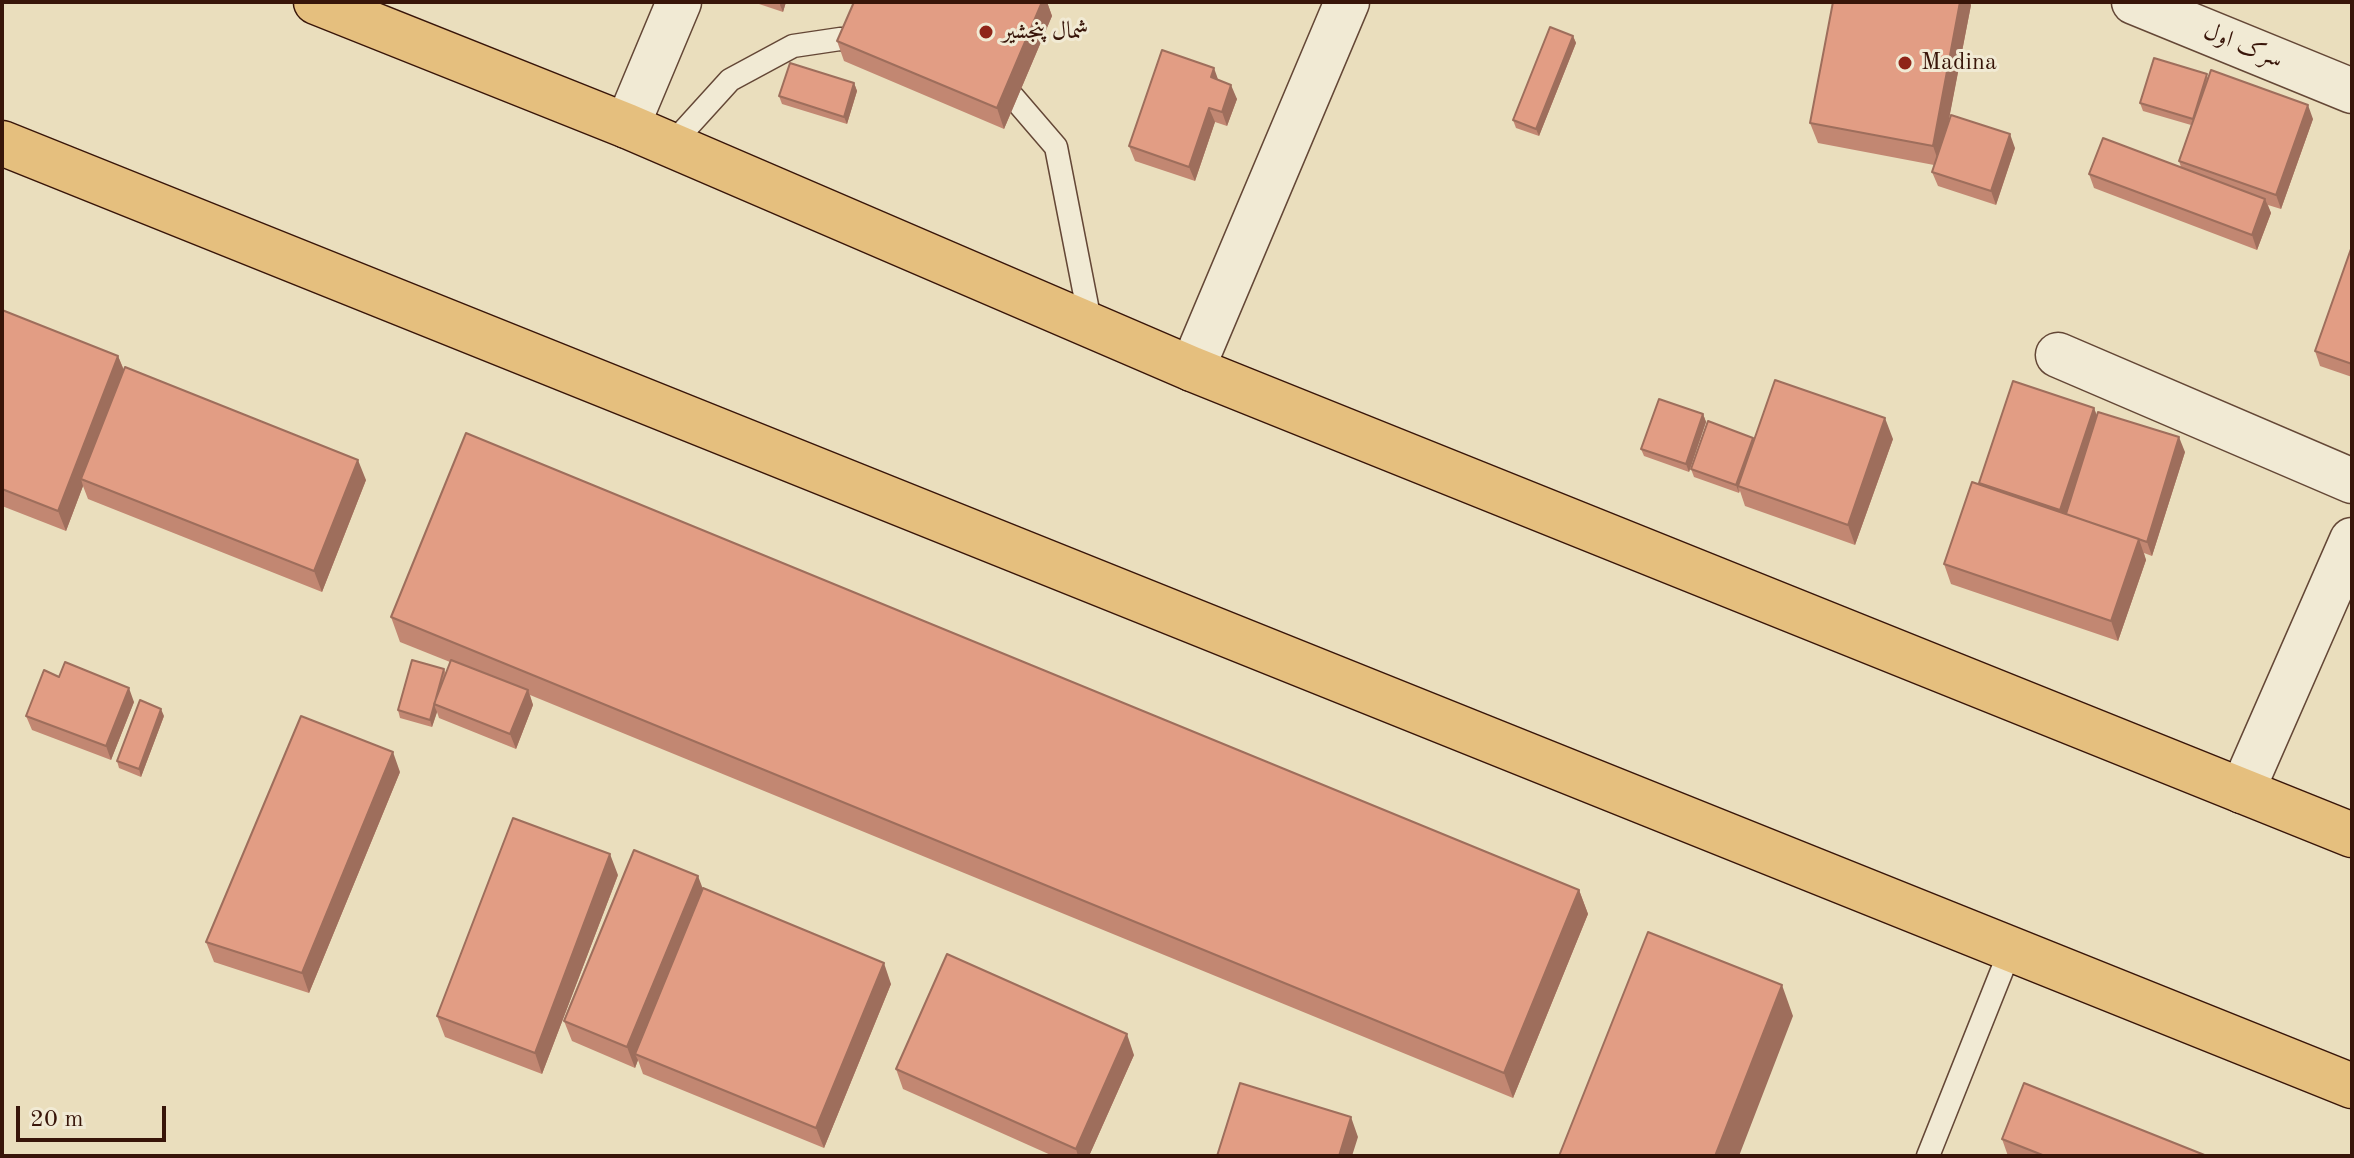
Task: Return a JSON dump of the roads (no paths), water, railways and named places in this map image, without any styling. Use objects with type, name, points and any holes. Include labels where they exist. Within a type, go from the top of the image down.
[{"type":"main road","points":[[316,2],[627,126],[1192,369],[2352,835]]},
{"type":"main road","points":[[2,143],[2352,1086]]},
{"type":"street","points":[[627,126],[679,2]]},
{"type":"street","points":[[1192,369],[1347,2]]},
{"type":"street","name":"سرک‌ اول","points":[[2134,2],[2352,91]]},
{"type":"street","points":[[2058,355],[2352,481]]},
{"type":"street","points":[[2242,791],[2352,540]]},
{"type":"lane","points":[[671,145],[730,80],[793,46],[840,39],[891,44]]},
{"type":"lane","points":[[975,77],[1013,97],[1056,147],[1091,326]]},
{"type":"lane","points":[[1928,1156],[2011,948]]},
{"type":"place","name":"شمال پنجشیر","points":[[986,32]]},
{"type":"place","name":"Madina","points":[[1905,63]]}]
